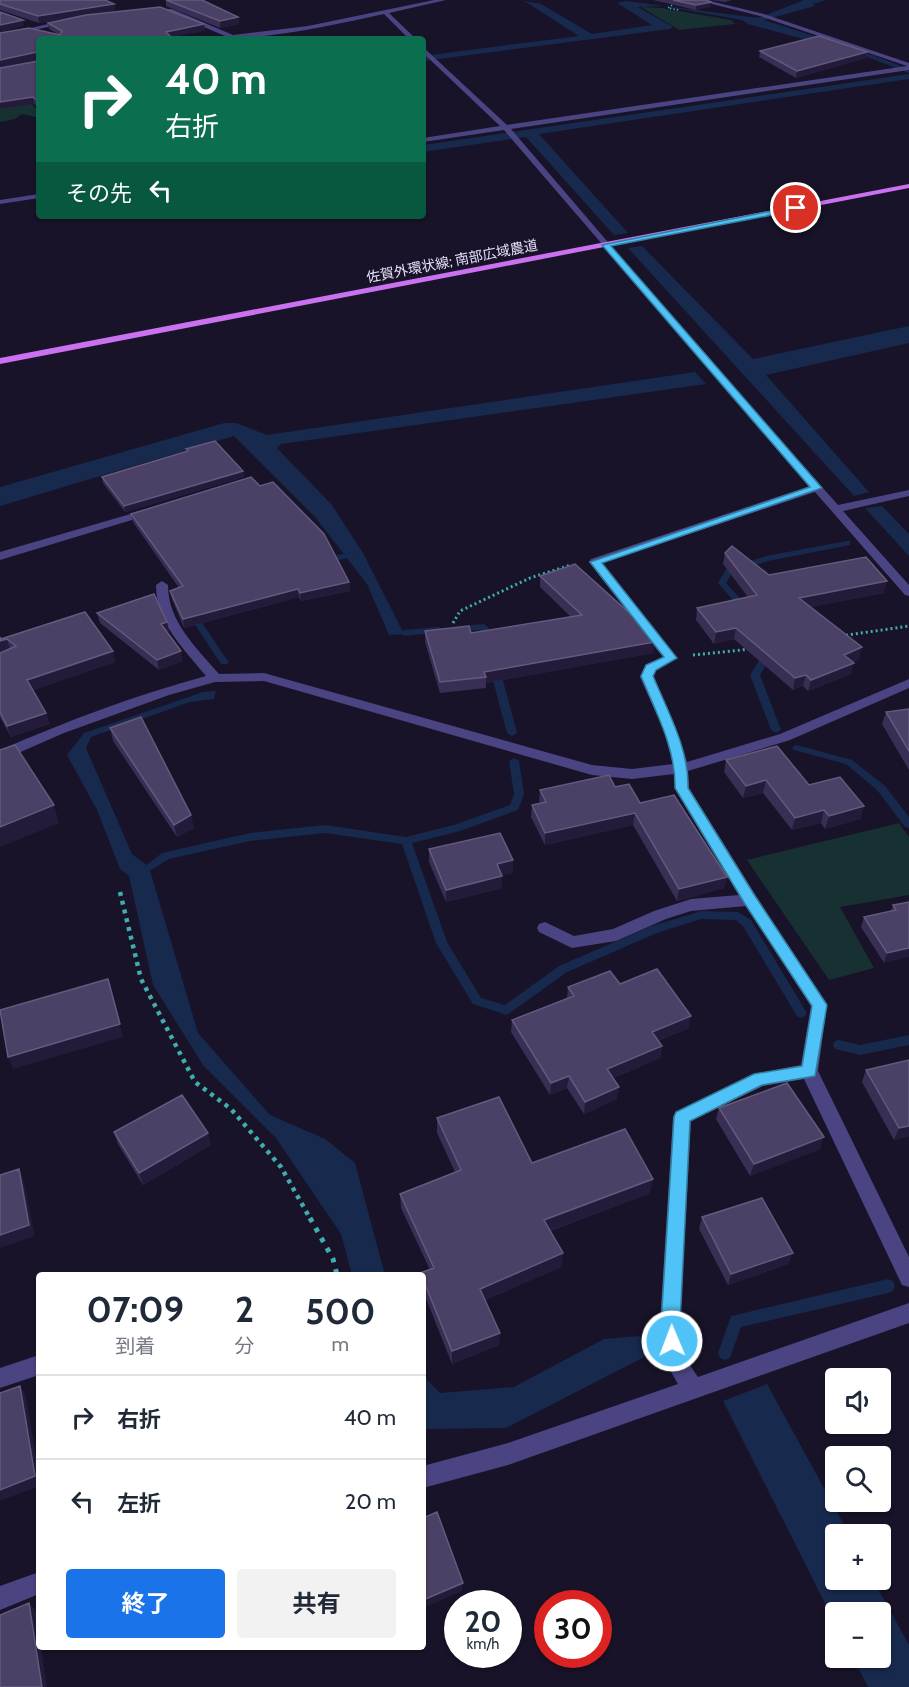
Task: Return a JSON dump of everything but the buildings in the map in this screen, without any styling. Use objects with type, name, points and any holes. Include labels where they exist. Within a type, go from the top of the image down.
[{"type":"main road","name":"佐賀外環状線; 南部広域農道","points":[[0,362],[909,186]]},
{"type":"street","points":[[240,36],[308,28],[443,0]]},
{"type":"street","points":[[699,0],[762,15],[909,67]]},
{"type":"street","points":[[138,11],[170,10],[230,36]]},
{"type":"street","points":[[385,12],[410,36]]},
{"type":"street","points":[[25,30],[77,19]]},
{"type":"street","points":[[27,23],[52,34]]},
{"type":"street","points":[[426,51],[508,130],[816,488],[909,592]]},
{"type":"street","points":[[426,140],[508,130],[909,67]]},
{"type":"street","points":[[0,202],[36,196]]},
{"type":"street","points":[[816,488],[595,562],[671,658],[651,668],[647,676],[675,744],[682,768],[682,788],[750,900],[819,1005],[809,1071],[909,1278]]},
{"type":"street","points":[[835,509],[909,493]]},
{"type":"street","points":[[0,556],[160,508]]},
{"type":"street","points":[[162,585],[160,595],[170,622],[215,678]]},
{"type":"street","points":[[0,756],[59,730],[164,692],[215,678],[264,677],[592,770],[632,774],[682,768],[785,737],[909,683]]},
{"type":"street","points":[[545,928],[572,942],[616,935],[660,915],[691,905],[750,900]]},
{"type":"street","points":[[694,1389],[673,1358],[670,1324],[682,1117],[760,1079],[809,1071]]},
{"type":"street","points":[[426,1476],[508,1454],[909,1312]]},
{"type":"street","points":[[0,1378],[36,1366]]},
{"type":"street","points":[[0,1598],[36,1584]]},
{"type":"path","points":[[453,623],[460,611],[530,578],[581,562],[595,562]]},
{"type":"path","points":[[833,637],[909,626]]},
{"type":"path","points":[[671,658],[755,648]]},
{"type":"path","points":[[120,892],[141,979],[195,1082],[231,1109],[281,1167],[333,1259],[335,1272]]},
{"type":"green space","points":[[641,7],[662,8],[731,20],[735,24],[679,30]]},
{"type":"green space","points":[[6,98],[32,104],[36,109],[36,117],[22,114],[15,119],[0,122],[0,99]]},
{"type":"green space","points":[[899,823],[909,837],[909,895],[840,907],[874,968],[829,980],[747,860]]},
{"type":"water","points":[[519,0],[541,4],[592,34],[652,25],[617,3],[626,1],[758,18],[804,0],[826,0],[813,4],[815,6],[764,20],[864,52],[909,69],[909,73],[865,56],[748,24],[742,20],[663,6],[638,7],[673,27],[670,29],[426,61],[426,56],[579,36],[526,2]]},
{"type":"water","points":[[909,74],[909,79],[539,134],[628,233],[614,235],[526,137],[426,152],[426,145]]},
{"type":"water","points":[[642,246],[753,359],[909,326],[909,343],[766,375],[869,492],[854,496],[628,248]]},
{"type":"water","points":[[695,372],[706,384],[281,444],[277,448],[332,505],[363,553],[404,634],[389,635],[367,584],[316,518],[234,436],[0,506],[0,487],[224,423],[236,423],[267,435]]},
{"type":"water","points":[[882,506],[909,534],[909,556],[865,508]]},
{"type":"water","points":[[216,691],[214,699],[190,702],[91,737],[86,748],[132,854],[149,867],[198,1033],[270,1115],[325,1139],[355,1163],[384,1272],[351,1272],[341,1234],[276,1138],[203,1065],[153,985],[129,876],[120,869],[97,810],[67,755],[84,733],[203,692]]},
{"type":"water","points":[[640,1336],[654,1352],[506,1428],[426,1429],[426,1379],[440,1393],[514,1387],[604,1339]]},
{"type":"water","points":[[767,1384],[825,1490],[825,1512],[837,1512],[844,1524],[825,1524],[825,1590],[879,1590],[885,1602],[825,1603],[723,1401]]},
{"type":"water","points":[[891,1612],[909,1645],[909,1687],[868,1687],[858,1668],[891,1668]]},
{"type":"waterway","points":[[746,610],[722,583],[729,571],[766,559],[847,543]]},
{"type":"waterway","points":[[325,560],[354,554]]},
{"type":"waterway","points":[[192,614],[224,662]]},
{"type":"waterway","points":[[458,629],[484,627],[489,645]]},
{"type":"waterway","points":[[404,633],[439,630]]},
{"type":"waterway","points":[[768,653],[755,675],[776,730]]},
{"type":"waterway","points":[[495,669],[512,733]]},
{"type":"waterway","points":[[797,748],[849,762],[881,788],[909,824]]},
{"type":"waterway","points":[[406,841],[456,828],[514,807],[519,794],[514,761]]},
{"type":"waterway","points":[[149,867],[166,856],[250,837],[325,829],[406,841]]},
{"type":"waterway","points":[[406,841],[442,943],[477,1001],[507,1010],[563,969],[653,930],[701,915],[738,916],[747,923],[801,1013]]},
{"type":"waterway","points":[[839,1045],[860,1050],[909,1040]]},
{"type":"waterway","points":[[725,1353],[736,1321],[888,1286]]},
{"type":"route","points":[[672,1341],[670,1324],[682,1117],[760,1079],[809,1071],[819,1005],[750,900],[682,788],[682,768],[675,744],[647,676],[651,668],[671,658],[595,562],[816,488],[606,245],[796,208]]}]
